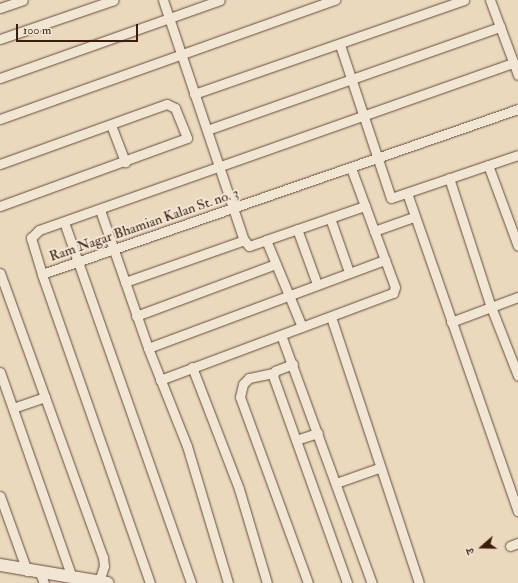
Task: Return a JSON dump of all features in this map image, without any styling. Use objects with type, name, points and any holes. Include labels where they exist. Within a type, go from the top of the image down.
[{"type":"street","points":[[0,8],[22,0]]},
{"type":"street","points":[[0,39],[114,0]]},
{"type":"street","points":[[163,0],[244,240],[249,246],[365,206]]},
{"type":"street","points":[[0,78],[220,0]]},
{"type":"street","points":[[0,120],[335,0]]},
{"type":"street","points":[[490,0],[518,74]]},
{"type":"street","points":[[194,94],[460,1]]},
{"type":"street","points":[[207,130],[500,27]]},
{"type":"street","points":[[340,44],[391,198],[518,155]]},
{"type":"street","points":[[42,274],[31,238],[38,230],[100,210],[513,63]]},
{"type":"street","points":[[0,164],[170,104],[176,108],[186,136],[183,141],[0,206]]},
{"type":"street","name":"Ram Nagar Bhamian Kalan St. no. 3","points":[[150,583],[42,274],[234,210],[518,109]]},
{"type":"street","points":[[111,125],[125,162]]},
{"type":"street","points":[[488,165],[518,246]]},
{"type":"street","points":[[160,380],[393,293],[396,287],[351,168]]},
{"type":"street","points":[[449,178],[491,307],[518,376]]},
{"type":"street","points":[[408,193],[414,217],[518,511]]},
{"type":"street","points":[[100,210],[136,316],[203,494],[228,583]]},
{"type":"street","points":[[374,230],[414,217]]},
{"type":"street","points":[[330,218],[349,272]]},
{"type":"street","points":[[64,222],[191,583]]},
{"type":"street","points":[[297,230],[317,284]]},
{"type":"street","points":[[125,282],[244,240]]},
{"type":"street","points":[[266,240],[302,327]]},
{"type":"street","points":[[148,348],[349,272],[386,260]]},
{"type":"street","points":[[136,316],[276,264]]},
{"type":"street","points":[[0,273],[2,286],[45,397],[103,557],[103,582],[42,578],[27,571],[0,565]]},
{"type":"street","points":[[451,322],[518,297]]},
{"type":"street","points":[[331,316],[379,468],[420,583]]},
{"type":"street","points":[[281,334],[318,433],[369,582]]},
{"type":"street","points":[[292,364],[273,373],[249,378],[243,384],[240,397],[308,583]]},
{"type":"street","points":[[192,368],[239,489],[267,583]]},
{"type":"street","points":[[0,372],[78,580]]},
{"type":"street","points":[[273,373],[347,583]]},
{"type":"street","points":[[13,408],[45,397]]},
{"type":"street","points":[[296,440],[318,433]]},
{"type":"street","points":[[336,484],[379,468]]},
{"type":"street","points":[[0,496],[27,571]]}]
